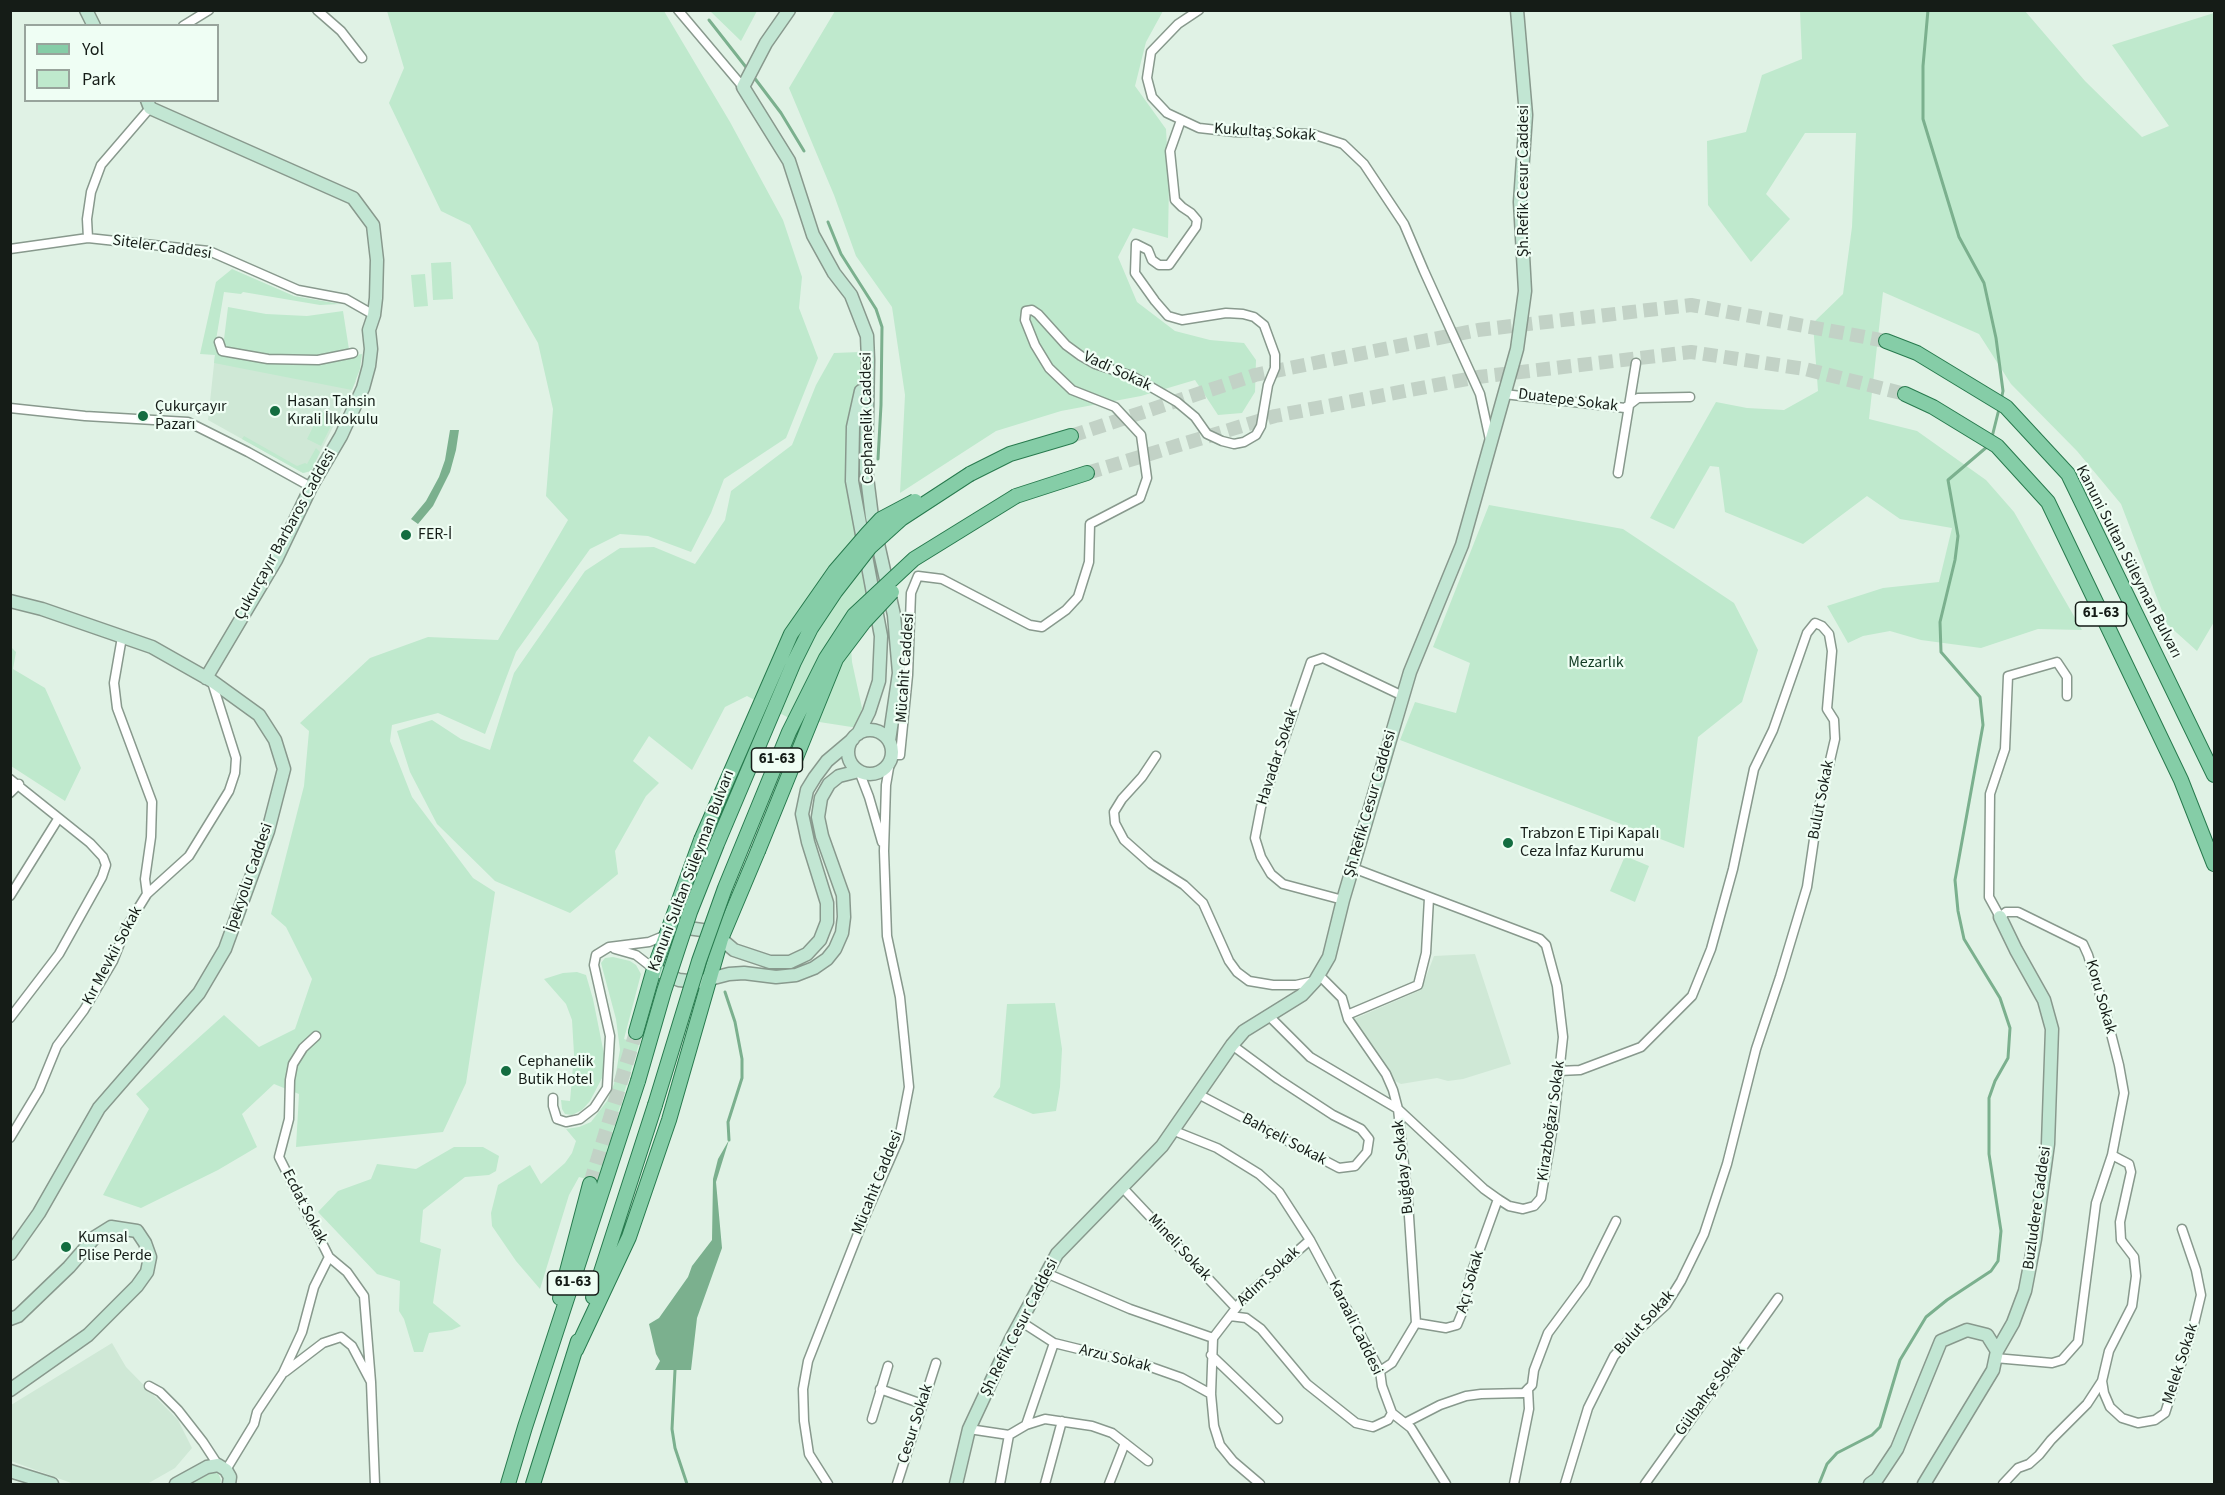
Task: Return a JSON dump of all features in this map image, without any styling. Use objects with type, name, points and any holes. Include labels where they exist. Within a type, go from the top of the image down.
[{"type":"main road","name":"Kanuni Sultan Süleyman Bulvarı","points":[[1886,341],[1917,353],[2006,407],[2068,474],[2208,758],[2214,775]]},
{"type":"main road","name":"61-63","points":[[1905,394],[1933,407],[1997,446],[2048,502],[2181,780],[2214,864]]},
{"type":"main road","name":"Kanuni Sultan Süleyman Bulvarı","points":[[508,1485],[690,912],[794,662],[807,637],[835,592],[870,547],[901,519],[970,474],[1010,454],[1071,436]]},
{"type":"main road","name":"61-63","points":[[533,1485],[699,961],[725,888],[789,732],[826,658],[854,615],[914,559],[1016,496],[1087,473]]},
{"type":"main road","name":"61-63","points":[[636,1032],[654,969],[701,840],[791,634],[835,571],[881,519],[908,503],[940,494]]},
{"type":"main road","name":"61-63","points":[[576,1350],[629,1237],[669,1120],[721,939],[836,659],[864,622],[914,569],[965,527]]},
{"type":"main road","name":"61-63","points":[[549,1356],[566,1274],[590,1184]]},
{"type":"street","points":[[86,10],[93,24]]},
{"type":"street","points":[[186,24],[209,10]]},
{"type":"street","points":[[318,10],[341,31],[362,58]]},
{"type":"street","points":[[678,10],[745,83],[754,64],[789,10]]},
{"type":"street","name":"Kukultaş Sokak","points":[[1199,10],[1178,24],[1151,52],[1147,78],[1152,97],[1167,113],[1199,128],[1235,132],[1312,134],[1343,144],[1364,164],[1404,224],[1480,394],[1490,440]]},
{"type":"street","name":"Şh.Refik Cesur Caddesi","points":[[956,1485],[969,1429],[1020,1321],[1057,1254],[1162,1146],[1244,1031],[1302,995],[1317,978],[1329,957],[1343,900],[1410,672],[1462,545],[1517,349],[1525,291],[1520,202],[1526,116],[1517,10]]},
{"type":"street","name":"Cephanelik Caddesi","points":[[745,83],[789,161],[813,235],[822,254],[851,295],[867,336],[866,469],[872,517],[894,615],[899,673],[889,741]]},
{"type":"street","points":[[88,238],[87,219],[91,192],[101,165],[148,104]]},
{"type":"street","name":"Çukurçayır Barbaros Caddesi","points":[[148,104],[353,198],[373,225],[377,260],[374,315],[369,330],[371,349],[363,388],[276,560],[209,680]]},
{"type":"street","name":"Vadi Sokak","points":[[918,576],[942,579],[1030,625],[1042,627],[1066,610],[1078,597],[1089,562],[1090,524],[1140,498],[1147,478],[1141,435],[1115,407],[1072,390],[1049,368],[1035,345],[1025,320],[1026,311],[1032,310],[1038,314],[1051,331],[1081,356],[1095,364],[1132,376],[1177,402],[1195,417],[1207,434],[1234,444],[1244,442],[1256,435],[1261,426],[1268,385],[1275,368],[1272,347],[1264,325],[1254,317],[1243,314],[1226,313],[1182,320],[1168,316],[1135,273],[1136,244],[1148,250],[1152,260],[1159,265],[1169,265],[1196,227],[1197,220],[1175,200],[1170,151],[1181,120]]},
{"type":"street","name":"Siteler Caddesi","points":[[10,249],[88,238],[209,251],[298,290],[346,299],[374,315]]},
{"type":"street","points":[[219,342],[222,351],[268,359],[318,360],[353,353]]},
{"type":"street","points":[[868,360],[853,427],[852,481],[881,636],[879,681],[869,712],[849,745],[850,760],[859,771],[869,797],[884,851]]},
{"type":"street","name":"Duatepe Sokak","points":[[1618,473],[1636,363]]},
{"type":"street","name":"Duatepe Sokak","points":[[1504,394],[1625,408],[1638,398],[1690,397]]},
{"type":"street","points":[[10,408],[85,416],[188,422],[248,452],[311,488]]},
{"type":"street","name":"Mücahit Caddesi","points":[[828,1485],[809,1454],[804,1421],[803,1389],[808,1361],[863,1221],[899,1139],[909,1087],[900,998],[887,936],[884,851],[886,785],[891,758],[900,755],[908,675],[911,593],[918,576]]},
{"type":"street","name":"İpekyolu Caddesi","points":[[10,601],[42,609],[152,647],[209,680],[259,715],[275,740],[284,769],[254,871],[225,949],[199,993],[99,1108],[39,1213],[10,1254]]},
{"type":"street","name":"Bulut Sokak","points":[[1559,1071],[1580,1070],[1641,1047],[1692,996],[1714,937],[1733,868],[1754,770],[1773,730],[1808,633],[1815,623],[1822,626],[1829,634],[1832,651],[1827,709],[1834,720],[1835,739],[1818,812],[1807,887],[1756,1049],[1727,1164],[1704,1234],[1681,1281],[1666,1305],[1614,1356],[1588,1408],[1565,1485]]},
{"type":"street","points":[[122,637],[114,683],[117,708],[152,802],[151,837],[145,879],[147,894]]},
{"type":"street","name":"Havadar Sokak","points":[[1343,900],[1283,884],[1271,874],[1261,857],[1255,838],[1261,807],[1311,663],[1323,658],[1403,696]]},
{"type":"street","points":[[2000,916],[1989,897],[1990,794],[2005,749],[2008,676],[2057,662],[2067,676],[2067,696]]},
{"type":"street","name":"Kır Mevkii Sokak","points":[[10,1138],[39,1090],[57,1046],[84,1010],[113,961],[126,928],[147,894],[189,856],[229,791],[235,773],[236,758],[209,680]]},
{"type":"street","points":[[553,1098],[557,1119],[567,1122],[580,1119],[594,1107],[608,1088],[610,1036],[594,965],[596,955],[609,947],[649,942],[681,927],[702,930],[721,939],[734,950],[770,962],[790,962],[807,954],[820,940],[827,922],[827,903],[801,814],[807,790],[826,761],[855,736],[872,730],[885,736],[889,741],[891,758],[880,771],[866,773],[859,771],[839,776],[829,784],[821,798],[818,817],[822,836],[843,896],[844,917],[842,933],[835,949],[827,959],[814,968],[796,975],[744,973],[698,982],[679,980],[654,969],[636,955],[609,947]]},
{"type":"street","points":[[1156,756],[1114,812],[1115,823],[1124,840],[1151,864],[1184,885],[1203,903],[1229,961],[1237,972],[1249,981],[1273,985],[1296,985],[1317,978]]},
{"type":"street","points":[[10,779],[90,843],[103,857],[106,865],[102,877],[59,954],[10,1018]]},
{"type":"street","points":[[10,793],[19,784]]},
{"type":"street","points":[[10,896],[58,819]]},
{"type":"street","name":"Kirazboğazı Sokak","points":[[1268,1016],[1310,1057],[1398,1109],[1484,1189],[1498,1199],[1509,1206],[1523,1209],[1534,1206],[1541,1198],[1554,1120],[1563,1037],[1557,986],[1546,945],[1540,939],[1353,868]]},
{"type":"street","points":[[1347,1015],[1418,985],[1426,953],[1429,898]]},
{"type":"street","name":"Koru Sokak","points":[[1996,1355],[2052,1363],[2062,1360],[2078,1342],[2096,1203],[2112,1155],[2124,1093],[2116,1055],[2083,944],[2018,912],[2006,912],[2000,916]]},
{"type":"street","name":"Buzludere Caddesi","points":[[1924,1485],[1993,1370],[1996,1355],[2013,1323],[2025,1291],[2035,1239],[2048,1144],[2047,1120],[2052,1029],[2044,999],[2000,916]]},
{"type":"street","name":"Buğday Sokak","points":[[1317,978],[1342,998],[1347,1015],[1386,1074],[1393,1090],[1398,1109],[1410,1224],[1416,1323]]},
{"type":"street","name":"Ecdat Sokak","points":[[222,1467],[254,1424],[257,1412],[283,1373],[302,1332],[314,1287],[329,1257],[279,1157],[289,1119],[290,1080],[293,1064],[303,1048],[316,1036]]},
{"type":"street","name":"Bahçeli Sokak","points":[[1198,1094],[1310,1155],[1339,1168],[1355,1166],[1367,1152],[1370,1139],[1361,1128],[1324,1109],[1232,1045]]},
{"type":"street","name":"Karaali Caddesi","points":[[1172,1130],[1217,1148],[1260,1174],[1279,1192],[1310,1240],[1380,1371],[1382,1386],[1392,1413]]},
{"type":"street","points":[[2003,1485],[2018,1468],[2029,1464],[2039,1455],[2087,1404],[2102,1381],[2109,1351],[2132,1306],[2136,1276],[2134,1257],[2121,1240],[2120,1222],[2131,1172],[2129,1164],[2112,1155]]},
{"type":"street","name":"Mineli Sokak","points":[[1122,1187],[1236,1308]]},
{"type":"street","name":"Açı Sokak","points":[[1416,1323],[1446,1328],[1457,1325],[1472,1272],[1498,1199]]},
{"type":"street","points":[[1405,1423],[1440,1405],[1466,1396],[1524,1393],[1532,1385],[1534,1370],[1548,1333],[1585,1283],[1616,1221]]},
{"type":"street","points":[[10,1319],[18,1316],[95,1237],[111,1227],[137,1231],[145,1243],[150,1257],[147,1272],[136,1286],[88,1335],[10,1390]]},
{"type":"street","name":"Melek Sokak","points":[[2102,1381],[2110,1407],[2122,1418],[2138,1423],[2155,1419],[2165,1413],[2201,1295],[2196,1270],[2182,1229]]},
{"type":"street","name":"Adım Sokak","points":[[1230,1316],[1272,1273],[1310,1240]]},
{"type":"street","points":[[329,1257],[347,1272],[364,1296],[371,1382],[375,1485]]},
{"type":"street","points":[[1046,1274],[1213,1338]]},
{"type":"street","name":"Gülbahçe Sokak","points":[[1645,1485],[1778,1298]]},
{"type":"street","points":[[1258,1484],[1233,1461],[1220,1445],[1214,1426],[1211,1394],[1213,1338],[1230,1316],[1246,1318],[1261,1329],[1307,1384],[1356,1423],[1373,1427],[1388,1420],[1392,1413],[1405,1423],[1423,1445],[1446,1485]]},
{"type":"street","name":"Arzu Sokak","points":[[1020,1321],[1054,1343],[1149,1366],[1182,1378],[1211,1394]]},
{"type":"street","points":[[1380,1371],[1392,1363],[1416,1323]]},
{"type":"street","points":[[1870,1485],[1877,1479],[1897,1449],[1941,1341],[1967,1330],[1987,1335],[1996,1355]]},
{"type":"street","points":[[283,1373],[323,1343],[341,1337],[352,1346],[371,1382]]},
{"type":"street","points":[[1026,1425],[1054,1343]]},
{"type":"street","points":[[1212,1355],[1278,1419]]},
{"type":"street","name":"Cesur Sokak","points":[[897,1485],[936,1363]]},
{"type":"street","points":[[872,1419],[888,1366]]},
{"type":"street","points":[[149,1386],[178,1410],[230,1477],[229,1485]]},
{"type":"street","points":[[880,1389],[922,1404]]},
{"type":"street","points":[[1514,1485],[1529,1409],[1528,1389]]},
{"type":"street","points":[[969,1429],[1009,1435],[1026,1425],[1045,1419],[1092,1426],[1112,1434],[1148,1461]]},
{"type":"street","points":[[1045,1485],[1062,1421]]},
{"type":"street","points":[[1000,1485],[1009,1435]]},
{"type":"street","points":[[1109,1485],[1125,1443]]},
{"type":"street","points":[[176,1485],[207,1467],[222,1467]]},
{"type":"street","points":[[10,1471],[52,1485]]},
{"type":"shaded area","name":"Hasan Tahsin Kırali İlkokulu","points":[[215,355],[356,381],[311,471],[303,473],[208,420]]},
{"type":"shaded area","points":[[450,430],[459,430],[450,472],[433,506],[418,524],[411,519],[426,501],[439,477],[445,460]]},
{"type":"shaded area","points":[[1475,954],[1511,1064],[1463,1079],[1448,1081],[1437,1078],[1401,1084],[1393,1080],[1354,1019],[1421,990],[1434,956]]},
{"type":"shaded area","points":[[729,1140],[716,1182],[722,1248],[697,1318],[691,1370],[655,1370],[660,1361],[656,1354],[649,1324],[659,1318],[688,1277],[692,1266],[712,1240],[713,1179],[718,1159]]},
{"type":"shaded area","points":[[112,1343],[126,1367],[178,1420],[192,1448],[175,1468],[147,1484],[74,1484],[11,1461],[11,1405]]},
{"type":"green space","points":[[387,11],[664,11],[730,122],[783,220],[802,277],[799,308],[818,358],[786,438],[724,479],[711,513],[691,552],[648,536],[620,534],[590,549],[516,652],[485,734],[438,713],[392,725],[390,741],[412,797],[473,878],[495,892],[466,1083],[443,1132],[296,1147],[299,1094],[274,1084],[242,1114],[257,1147],[218,1170],[141,1208],[103,1195],[149,1109],[136,1094],[224,1015],[259,1047],[295,1029],[312,979],[286,927],[271,914],[304,786],[309,731],[300,723],[370,658],[428,637],[498,640],[568,520],[546,496],[553,409],[538,343],[470,225],[441,211],[389,103],[404,68]]},
{"type":"green space","points":[[710,11],[757,11],[741,41]]},
{"type":"green space","points":[[835,11],[1163,11],[1146,42],[1135,86],[1166,129],[1169,183],[1168,238],[1133,228],[1118,257],[1137,302],[1175,331],[1210,340],[1244,343],[1256,360],[1255,392],[1242,413],[1218,415],[1195,380],[1141,396],[1061,411],[996,431],[900,493],[905,395],[892,307],[856,256],[834,195],[789,88]]},
{"type":"green space","points":[[1800,11],[2025,11],[2085,81],[2142,137],[2169,126],[2112,45],[2214,13],[2214,622],[2197,651],[2167,624],[2121,504],[2077,451],[2011,384],[1979,334],[1883,292],[1869,419],[1917,431],[1986,480],[2014,512],[2082,630],[2038,629],[1981,648],[1921,640],[1890,631],[1863,636],[1848,643],[1827,606],[1883,588],[1939,582],[1952,528],[1900,519],[1867,496],[1803,544],[1725,512],[1719,467],[1710,466],[1674,529],[1650,518],[1716,402],[1747,408],[1784,410],[1818,391],[1813,323],[1843,294],[1852,227],[1856,133],[1805,133],[1766,194],[1790,219],[1751,262],[1708,205],[1707,141],[1746,132],[1762,75],[1802,59]]},
{"type":"green space","points":[[451,262],[453,299],[433,300],[431,263]]},
{"type":"green space","points":[[232,269],[294,296],[340,304],[320,305],[243,292],[241,294],[224,292],[215,346],[223,347],[228,307],[266,314],[307,316],[343,311],[350,356],[362,354],[360,369],[352,390],[214,363],[215,355],[200,354],[216,282]]},
{"type":"green space","points":[[425,274],[428,306],[414,307],[411,275]]},
{"type":"green space","points":[[860,352],[862,364],[855,539],[876,586],[851,647],[862,708],[858,728],[787,717],[747,696],[725,707],[692,770],[649,736],[633,761],[659,783],[646,796],[615,851],[618,874],[570,913],[495,881],[437,824],[410,772],[397,731],[432,720],[461,739],[490,750],[514,673],[585,571],[620,548],[654,547],[695,564],[725,520],[731,491],[792,445],[816,385],[834,353]]},
{"type":"green space","points":[[321,411],[335,418],[321,446],[307,439]]},
{"type":"green space","points":[[244,436],[297,466],[307,464],[316,448],[320,452],[311,471],[303,473],[242,439]]},
{"type":"green space","name":"Mezarlık","points":[[1489,505],[1623,529],[1734,603],[1758,650],[1742,702],[1698,737],[1684,848],[1400,740],[1415,702],[1456,713],[1470,663],[1433,647]]},
{"type":"green space","points":[[11,647],[16,652],[13,669],[45,688],[81,768],[65,801],[11,766]]},
{"type":"green space","points":[[1625,856],[1649,866],[1635,902],[1610,891]]},
{"type":"green space","points":[[613,957],[630,961],[636,965],[641,974],[624,1039],[639,1044],[597,1182],[579,1177],[569,1195],[540,1289],[516,1261],[492,1226],[491,1213],[498,1185],[530,1165],[541,1184],[565,1163],[576,1141],[566,1129],[591,1122],[607,1101],[614,1084],[620,1050],[616,1019],[601,963],[605,958]]},
{"type":"green space","points":[[577,972],[586,975],[593,999],[604,1054],[604,1068],[602,1078],[590,1101],[582,1110],[572,1115],[565,1114],[561,1100],[570,1101],[574,1054],[572,1020],[566,1004],[544,979],[563,973]]},
{"type":"green space","points":[[1055,1003],[1062,1049],[1056,1111],[1033,1114],[993,1097],[1000,1087],[1007,1004]]},
{"type":"green space","points":[[454,1147],[483,1147],[499,1156],[496,1171],[489,1175],[465,1177],[423,1210],[420,1242],[441,1249],[433,1303],[461,1326],[452,1330],[429,1333],[423,1352],[414,1352],[404,1319],[399,1311],[400,1281],[377,1274],[318,1212],[338,1191],[371,1179],[377,1164],[416,1169]]},
{"type":"green space","points":[[208,1470],[218,1473],[220,1484],[189,1484]]},
{"type":"waterway","points":[[1928,10],[1923,66],[1923,119],[1959,237],[1984,283],[1996,338],[2003,391],[2001,400]]},
{"type":"waterway","points":[[709,20],[749,71]]},
{"type":"waterway","points":[[753,76],[781,113],[804,151]]},
{"type":"waterway","points":[[828,222],[841,254],[876,309],[882,327],[878,459]]},
{"type":"waterway","points":[[1992,437],[1999,409]]},
{"type":"waterway","points":[[1819,1484],[1827,1464],[1837,1453],[1872,1435],[1880,1427],[1900,1360],[1926,1317],[1991,1271],[1998,1261],[2001,1231],[1989,1154],[1989,1098],[1995,1081],[2008,1058],[2010,1028],[2000,998],[1964,939],[1955,880],[1983,725],[1980,697],[1941,652],[1940,622],[1955,560],[1958,536],[1948,480],[1988,446]]},
{"type":"waterway","points":[[725,992],[735,1022],[742,1059],[742,1078],[728,1122],[729,1140]]},
{"type":"waterway","points":[[675,1370],[672,1429],[675,1448],[687,1484]]},
{"type":"tunnel","points":[[1071,436],[1255,375],[1478,330],[1691,305],[1886,341]]},
{"type":"tunnel","points":[[1087,473],[1275,416],[1478,377],[1691,352],[1805,369],[1905,394]]},
{"type":"tunnel","points":[[590,1184],[636,1032]]},
{"type":"place","name":"Hasan Tahsin Kırali İlkokulu","points":[[275,411]]},
{"type":"place","name":"Çukurçayır Pazarı","points":[[143,416]]},
{"type":"place","name":"FER-İ","points":[[406,535]]},
{"type":"place","name":"Trabzon E Tipi Kapalı Ceza İnfaz Kurumu","points":[[1508,843]]},
{"type":"place","name":"Cephanelik Butik Hotel","points":[[506,1071]]},
{"type":"place","name":"Kumsal Plise Perde","points":[[66,1247]]}]
